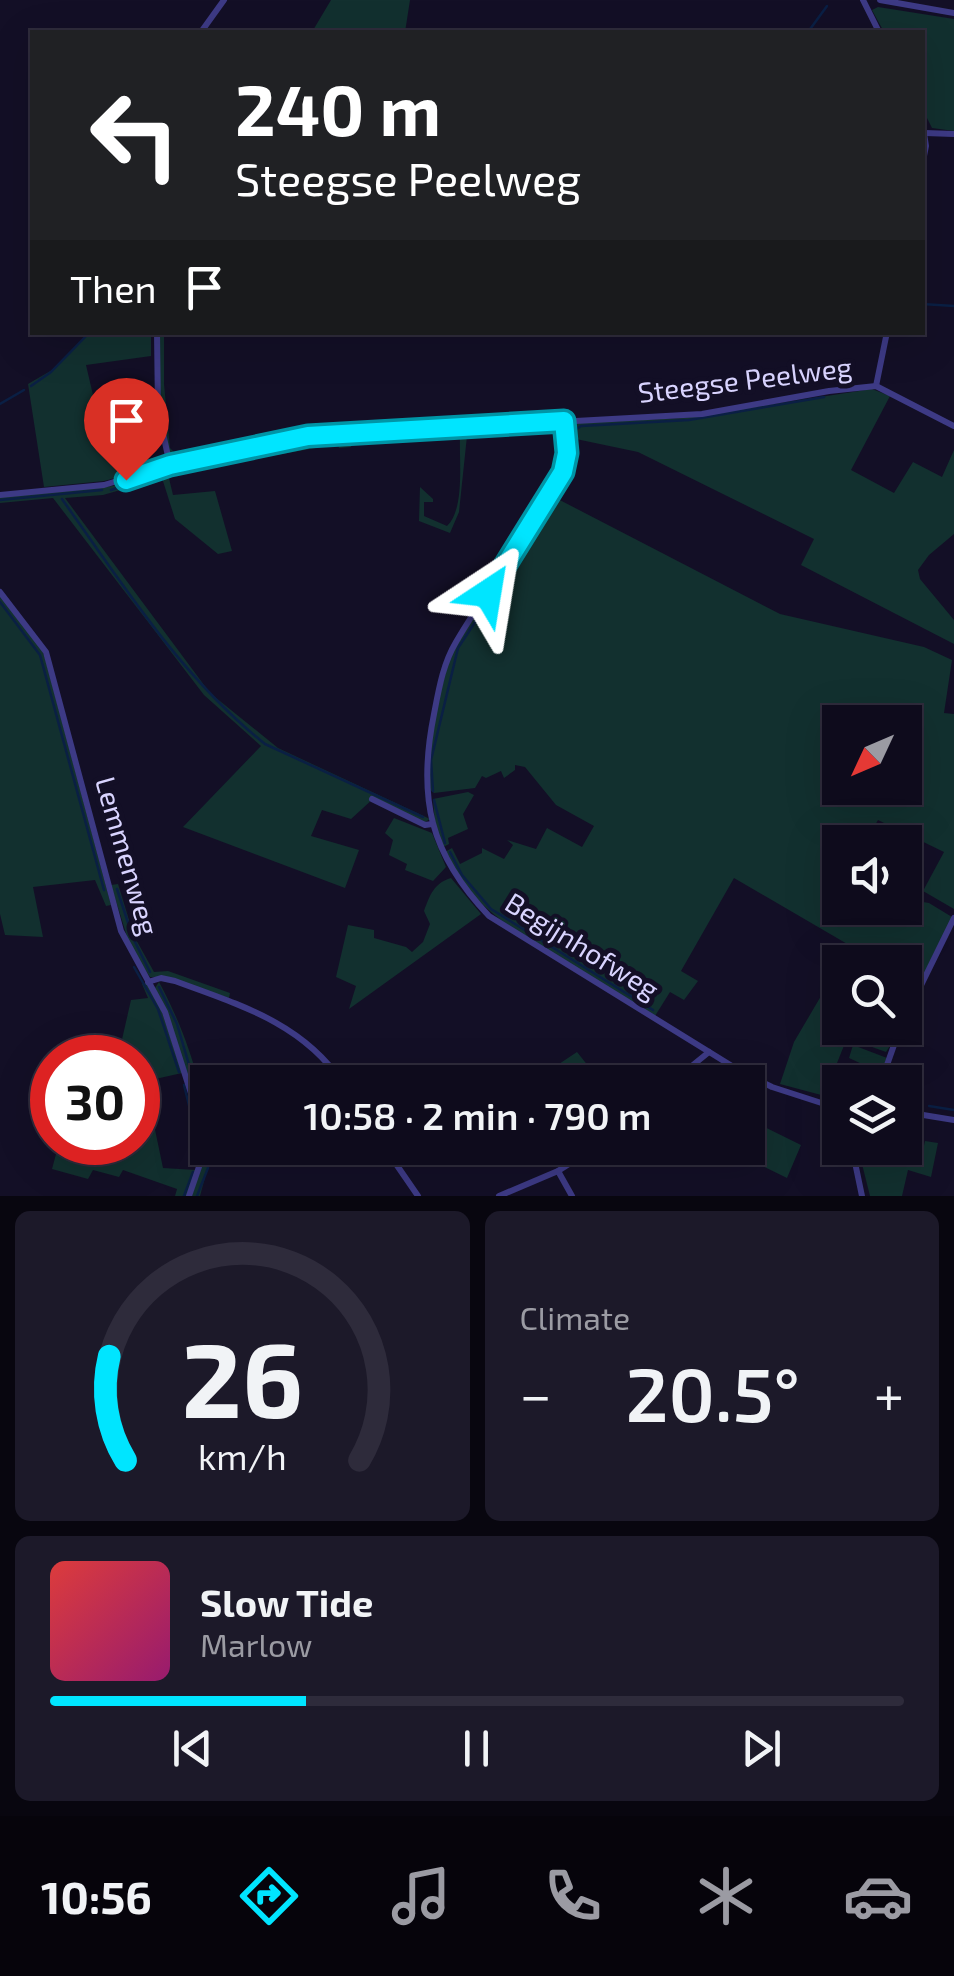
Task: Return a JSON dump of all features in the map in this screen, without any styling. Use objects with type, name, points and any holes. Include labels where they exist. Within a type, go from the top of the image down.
[{"type":"street","points":[[202,30],[224,0]]},
{"type":"street","points":[[863,0],[878,30]]},
{"type":"street","points":[[880,0],[954,13]]},
{"type":"street","points":[[925,132],[954,134]]},
{"type":"street","points":[[156,335],[158,411],[170,465]]},
{"type":"street","points":[[876,386],[886,335]]},
{"type":"street","name":"Steegse Peelweg","points":[[0,495],[104,485],[170,465],[308,436],[702,414],[876,386],[954,426]]},
{"type":"street","name":"Begijnhofweg","points":[[564,421],[567,453],[563,472],[446,660],[425,773],[432,824],[444,858],[464,889],[490,916],[709,1052],[772,1086],[822,1103]]},
{"type":"street","name":"Lemmenweg","points":[[0,592],[46,652],[121,932],[165,1012],[202,1136],[201,1160],[189,1196]]},
{"type":"street","points":[[372,798],[426,825],[432,824]]},
{"type":"street","points":[[922,983],[954,918]]},
{"type":"street","points":[[148,982],[161,978],[176,980],[264,1014],[310,1043],[328,1065]]},
{"type":"street","points":[[693,1065],[709,1052]]},
{"type":"street","points":[[922,1115],[954,1120]]},
{"type":"street","points":[[397,1165],[418,1196]]},
{"type":"street","points":[[500,1196],[568,1165]]},
{"type":"street","points":[[856,1165],[862,1196]]},
{"type":"street","points":[[558,1172],[572,1196]]},
{"type":"green space","points":[[331,0],[410,0],[405,30],[313,30]]},
{"type":"green space","points":[[878,7],[954,19],[954,131],[932,128],[925,114],[925,30],[883,30],[872,10]]},
{"type":"green space","points":[[87,335],[151,335],[151,356],[86,365],[93,395],[123,395],[130,474],[104,481],[44,487],[28,384],[52,370]]},
{"type":"green space","points":[[159,335],[164,335],[170,448],[176,454],[338,427],[425,423],[348,430],[184,461],[169,455],[165,445]]},
{"type":"green space","points":[[872,389],[890,396],[851,470],[894,493],[913,462],[942,477],[954,450],[954,534],[918,570],[920,579],[954,620],[954,644],[801,565],[814,539],[638,452],[576,439],[569,442],[572,426],[580,423],[684,418]]},
{"type":"green space","points":[[561,425],[564,442],[555,479],[503,566],[498,564],[554,468],[554,430],[467,436],[459,512],[450,533],[419,521],[420,487],[433,499],[424,502],[424,516],[447,526],[459,497],[460,437],[428,437],[428,432]]},
{"type":"green space","points":[[422,431],[422,437],[353,441],[351,447],[339,448],[338,444],[198,469],[196,462],[326,436]]},
{"type":"green space","points":[[167,470],[173,495],[215,491],[232,551],[218,554],[175,519],[162,478],[103,495],[65,498],[210,693],[278,748],[430,819],[424,823],[374,798],[351,819],[322,810],[311,836],[359,850],[345,888],[183,827],[261,746],[204,695],[53,498],[0,503],[0,497],[113,486]]},
{"type":"green space","points":[[552,496],[780,614],[924,647],[952,660],[944,713],[954,714],[954,909],[923,891],[944,852],[922,841],[922,825],[888,825],[878,820],[875,825],[822,825],[822,925],[922,925],[922,902],[952,917],[922,978],[922,945],[849,945],[734,878],[681,971],[698,981],[684,1000],[670,992],[655,1016],[523,936],[476,899],[460,880],[445,852],[452,848],[460,864],[482,853],[482,848],[504,859],[513,845],[507,840],[536,849],[547,828],[582,847],[594,826],[556,805],[525,767],[515,765],[515,770],[504,778],[501,771],[482,776],[475,788],[434,793],[429,789],[427,766],[451,654]]},
{"type":"green space","points":[[0,596],[39,643],[45,658],[111,905],[106,906],[95,880],[33,887],[43,937],[5,935],[0,914]]},
{"type":"green space","points":[[468,792],[474,795],[463,814],[468,829],[448,838],[449,844],[443,847],[435,824],[433,799]]},
{"type":"green space","points":[[394,818],[432,833],[446,867],[433,881],[405,870],[407,864],[389,855],[393,840],[385,833]]},
{"type":"green space","points":[[451,878],[481,914],[349,1009],[356,986],[336,977],[348,925],[374,930],[374,938],[412,952],[423,942],[430,924],[424,911],[431,895],[440,883]]},
{"type":"green space","points":[[118,884],[134,936],[154,972],[168,971],[230,993],[229,998],[166,977],[150,977],[130,946],[111,885]]},
{"type":"green space","points":[[159,982],[193,1062],[190,1088],[155,988]]},
{"type":"green space","points":[[147,983],[161,1009],[182,1073],[160,1078],[160,1035],[123,1035],[131,1000],[148,998],[142,984]]},
{"type":"green space","points":[[822,994],[822,1045],[844,1045],[836,1065],[822,1065],[822,1095],[780,1084],[794,1042]]},
{"type":"green space","points":[[853,1045],[887,1058],[884,1065],[862,1065],[849,1058]]},
{"type":"green space","points":[[866,1045],[890,1045],[886,1052]]},
{"type":"green space","points":[[577,1052],[587,1065],[558,1065]]},
{"type":"green space","points":[[765,1127],[801,1145],[787,1178],[761,1165],[765,1165]]},
{"type":"green space","points":[[925,1141],[938,1143],[931,1177],[908,1170],[902,1196],[870,1196],[862,1165],[922,1165]]},
{"type":"green space","points":[[160,1154],[163,1168],[196,1170],[187,1196],[175,1196],[177,1189],[123,1170],[119,1177],[93,1170],[88,1179],[52,1169],[53,1165],[160,1165]]},
{"type":"green space","points":[[201,1165],[208,1165],[200,1196],[192,1196]]},
{"type":"waterway","points":[[809,30],[827,6]]},
{"type":"waterway","points":[[925,304],[954,306]]},
{"type":"waterway","points":[[31,386],[51,372],[87,335]]},
{"type":"waterway","points":[[0,404],[24,390]]},
{"type":"waterway","points":[[573,437],[581,426],[689,420],[824,397]]},
{"type":"waterway","points":[[501,562],[550,485],[560,452],[560,435],[555,429]]},
{"type":"waterway","points":[[111,490],[165,473]]},
{"type":"waterway","points":[[0,500],[102,490]]},
{"type":"waterway","points":[[62,499],[155,629],[235,718],[265,744],[423,817]]},
{"type":"waterway","points":[[433,791],[431,760],[458,648],[555,501]]},
{"type":"waterway","points":[[0,602],[40,655],[104,890]]},
{"type":"waterway","points":[[434,800],[445,843]]},
{"type":"waterway","points":[[450,852],[462,875],[491,909],[653,1010]]},
{"type":"waterway","points":[[117,889],[133,938],[150,972]]},
{"type":"waterway","points":[[134,967],[158,1009],[179,1072]]},
{"type":"waterway","points":[[159,987],[177,1024],[190,1068]]},
{"type":"waterway","points":[[184,1085],[190,1109]]},
{"type":"waterway","points":[[929,1106],[954,1110]]},
{"type":"waterway","points":[[197,1196],[208,1165]]},
{"type":"waterway","points":[[184,1196],[193,1172]]},
{"type":"route","points":[[126,480],[170,465],[308,436],[564,421],[567,453],[563,472],[488,593]]}]
